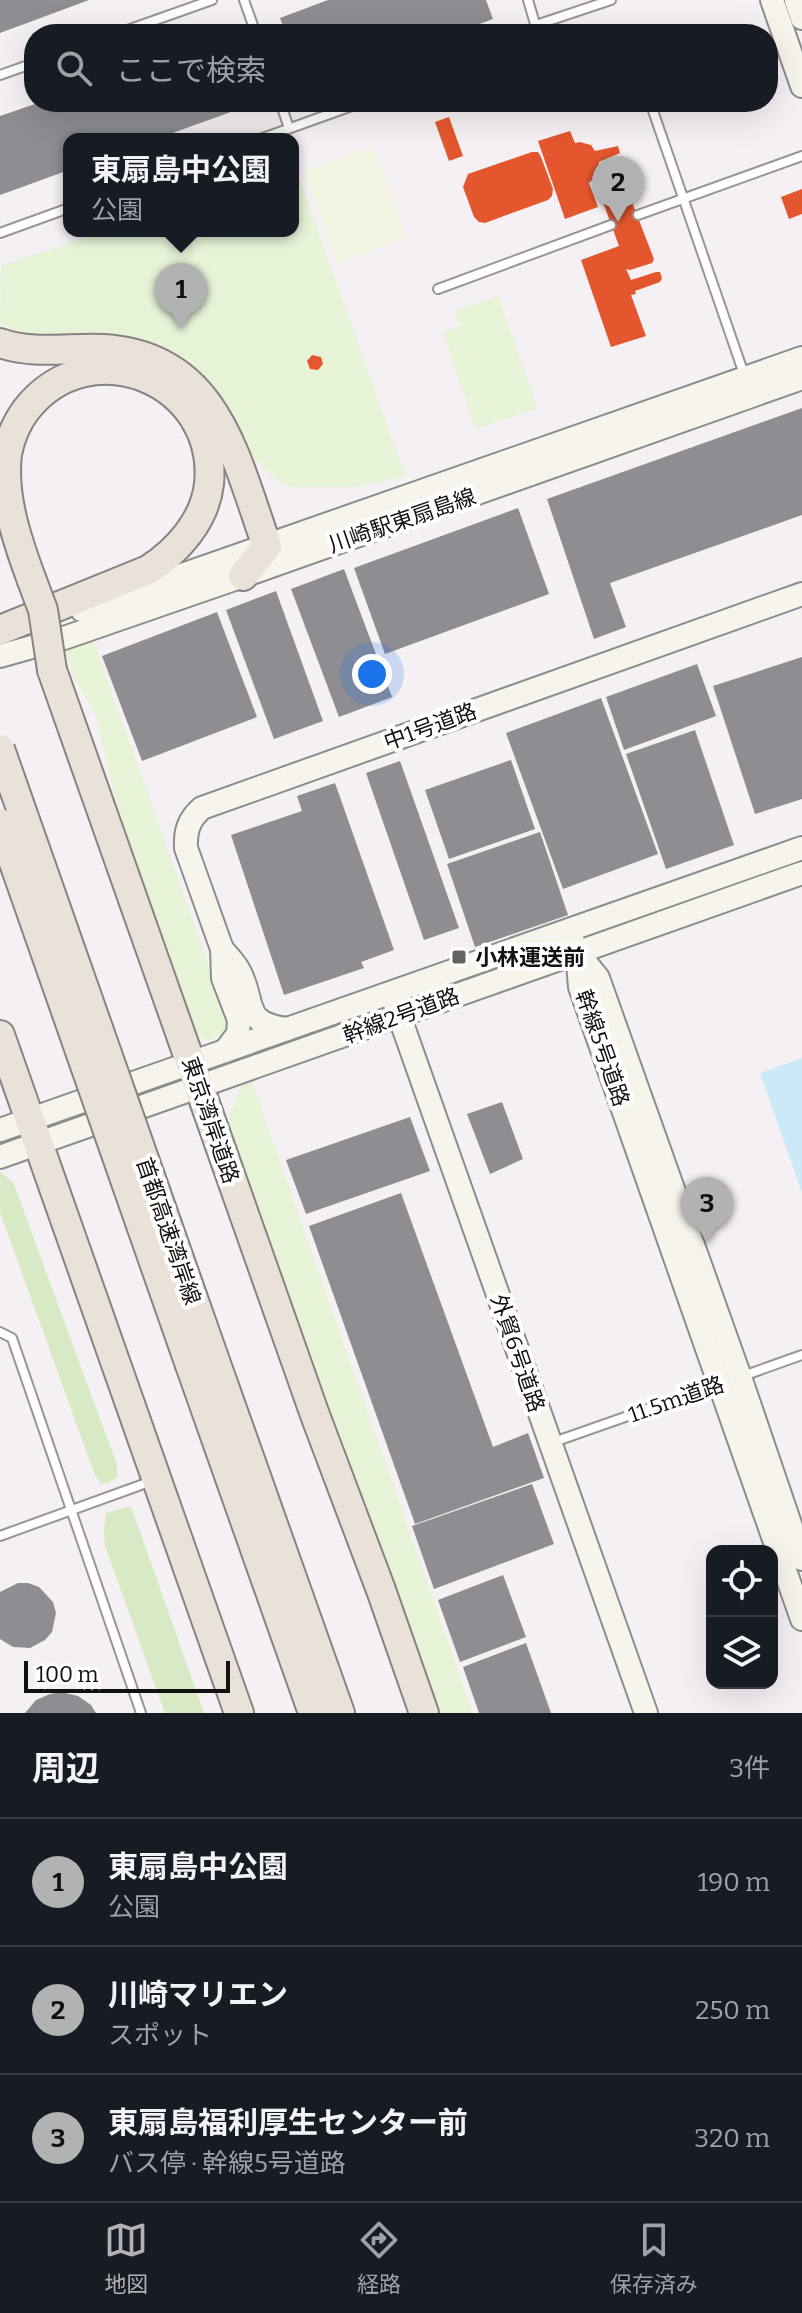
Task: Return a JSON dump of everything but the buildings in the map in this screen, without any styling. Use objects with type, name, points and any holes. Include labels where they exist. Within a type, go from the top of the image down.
[{"type":"highway","points":[[0,343],[26,349],[125,351],[164,363],[181,375],[209,404],[228,441],[267,546],[243,576]]},
{"type":"highway","points":[[0,631],[148,570],[173,550],[193,526],[208,491],[210,475],[206,444],[202,430],[184,404],[155,381],[121,370],[87,371],[39,395],[22,416],[7,455],[7,483],[26,582]]},
{"type":"highway","name":"東京湾岸道路","points":[[0,525],[26,582],[52,670],[315,1415],[424,1713]]},
{"type":"highway","name":"首都高速湾岸線","points":[[0,749],[202,1361],[313,1713]]},
{"type":"highway","name":"首都高速湾岸線","points":[[0,823],[202,1361],[340,1713]]},
{"type":"highway","points":[[0,1035],[239,1713]]},
{"type":"street","points":[[772,0],[802,86]]},
{"type":"street","points":[[796,0],[802,18]]},
{"type":"street","name":"川崎駅東扇島線","points":[[0,631],[102,603],[802,358]]},
{"type":"street","name":"川崎駅東扇島線","points":[[0,656],[64,638],[243,576],[802,378]]},
{"type":"street","name":"中1号道路","points":[[225,1051],[234,1041],[239,1020],[223,978],[222,949],[186,848],[190,821],[202,808],[802,594]]},
{"type":"street","name":"幹線2号道路","points":[[195,1074],[232,1076],[395,1004],[573,941],[802,848]]},
{"type":"street","name":"幹線2号道路","points":[[573,941],[802,873]]},
{"type":"street","name":"幹線5号道路","points":[[573,941],[580,987],[802,1559]]},
{"type":"street","name":"中1号道路","points":[[222,949],[239,971],[257,1019],[268,1026],[287,1029]]},
{"type":"street","name":"幹線2号道路","points":[[0,1157],[34,1132],[195,1074],[225,1051],[287,1029],[395,1004]]},
{"type":"street","name":"外貿6号道路","points":[[395,1004],[646,1713]]},
{"type":"street","name":"幹線2号道路","points":[[0,1130],[34,1132]]},
{"type":"street","name":"幹線5号道路","points":[[730,1380],[802,1619]]},
{"type":"lane","points":[[144,24],[212,0]]},
{"type":"lane","points":[[244,0],[252,24]]},
{"type":"lane","points":[[528,0],[535,24]]},
{"type":"lane","points":[[552,24],[611,0]]},
{"type":"lane","points":[[0,75],[24,67]]},
{"type":"lane","points":[[283,112],[289,128]]},
{"type":"lane","points":[[276,133],[335,112]]},
{"type":"lane","points":[[653,112],[745,378]]},
{"type":"lane","points":[[638,215],[802,156]]},
{"type":"lane","points":[[0,233],[63,210]]},
{"type":"lane","points":[[438,289],[611,225]]},
{"type":"lane","points":[[0,1332],[12,1338],[141,1713]]},
{"type":"lane","name":"11.5m道路","points":[[550,1444],[802,1355]]},
{"type":"lane","points":[[0,1536],[157,1479]]},
{"type":"shaded area","points":[[0,0],[802,0],[802,1058],[760,1073],[802,1193],[802,1713],[0,1713]]},
{"type":"green space","points":[[373,146],[406,238],[337,263],[303,171]]},
{"type":"green space","points":[[299,177],[405,476],[356,487],[291,487],[273,478],[255,460],[216,396],[178,361],[123,337],[21,334],[0,323],[1,266],[87,237],[299,237]]},
{"type":"green space","points":[[498,296],[537,408],[476,429],[443,333],[460,326],[455,311]]},
{"type":"green space","points":[[92,637],[227,1016],[224,1034],[208,1041],[202,1039],[196,1030],[120,816],[95,714],[76,681],[63,646]]},
{"type":"green space","points":[[252,1082],[473,1713],[437,1713],[227,1121],[242,1085]]},
{"type":"green space","points":[[0,1172],[13,1182],[117,1465],[117,1477],[108,1483],[101,1484],[94,1473],[0,1212]]},
{"type":"green space","points":[[131,1506],[204,1713],[165,1713],[105,1546],[106,1513]]},
{"type":"water","points":[[802,1058],[802,1193],[760,1073]]},
{"type":"place","name":"川崎マリエン","points":[[618,222]]},
{"type":"place","name":"東扇島中公園","points":[[181,329]]},
{"type":"place","name":"小林運送前","points":[[459,957]]},
{"type":"place","name":"東扇島福利厚生センター前","points":[[707,1243]]}]
